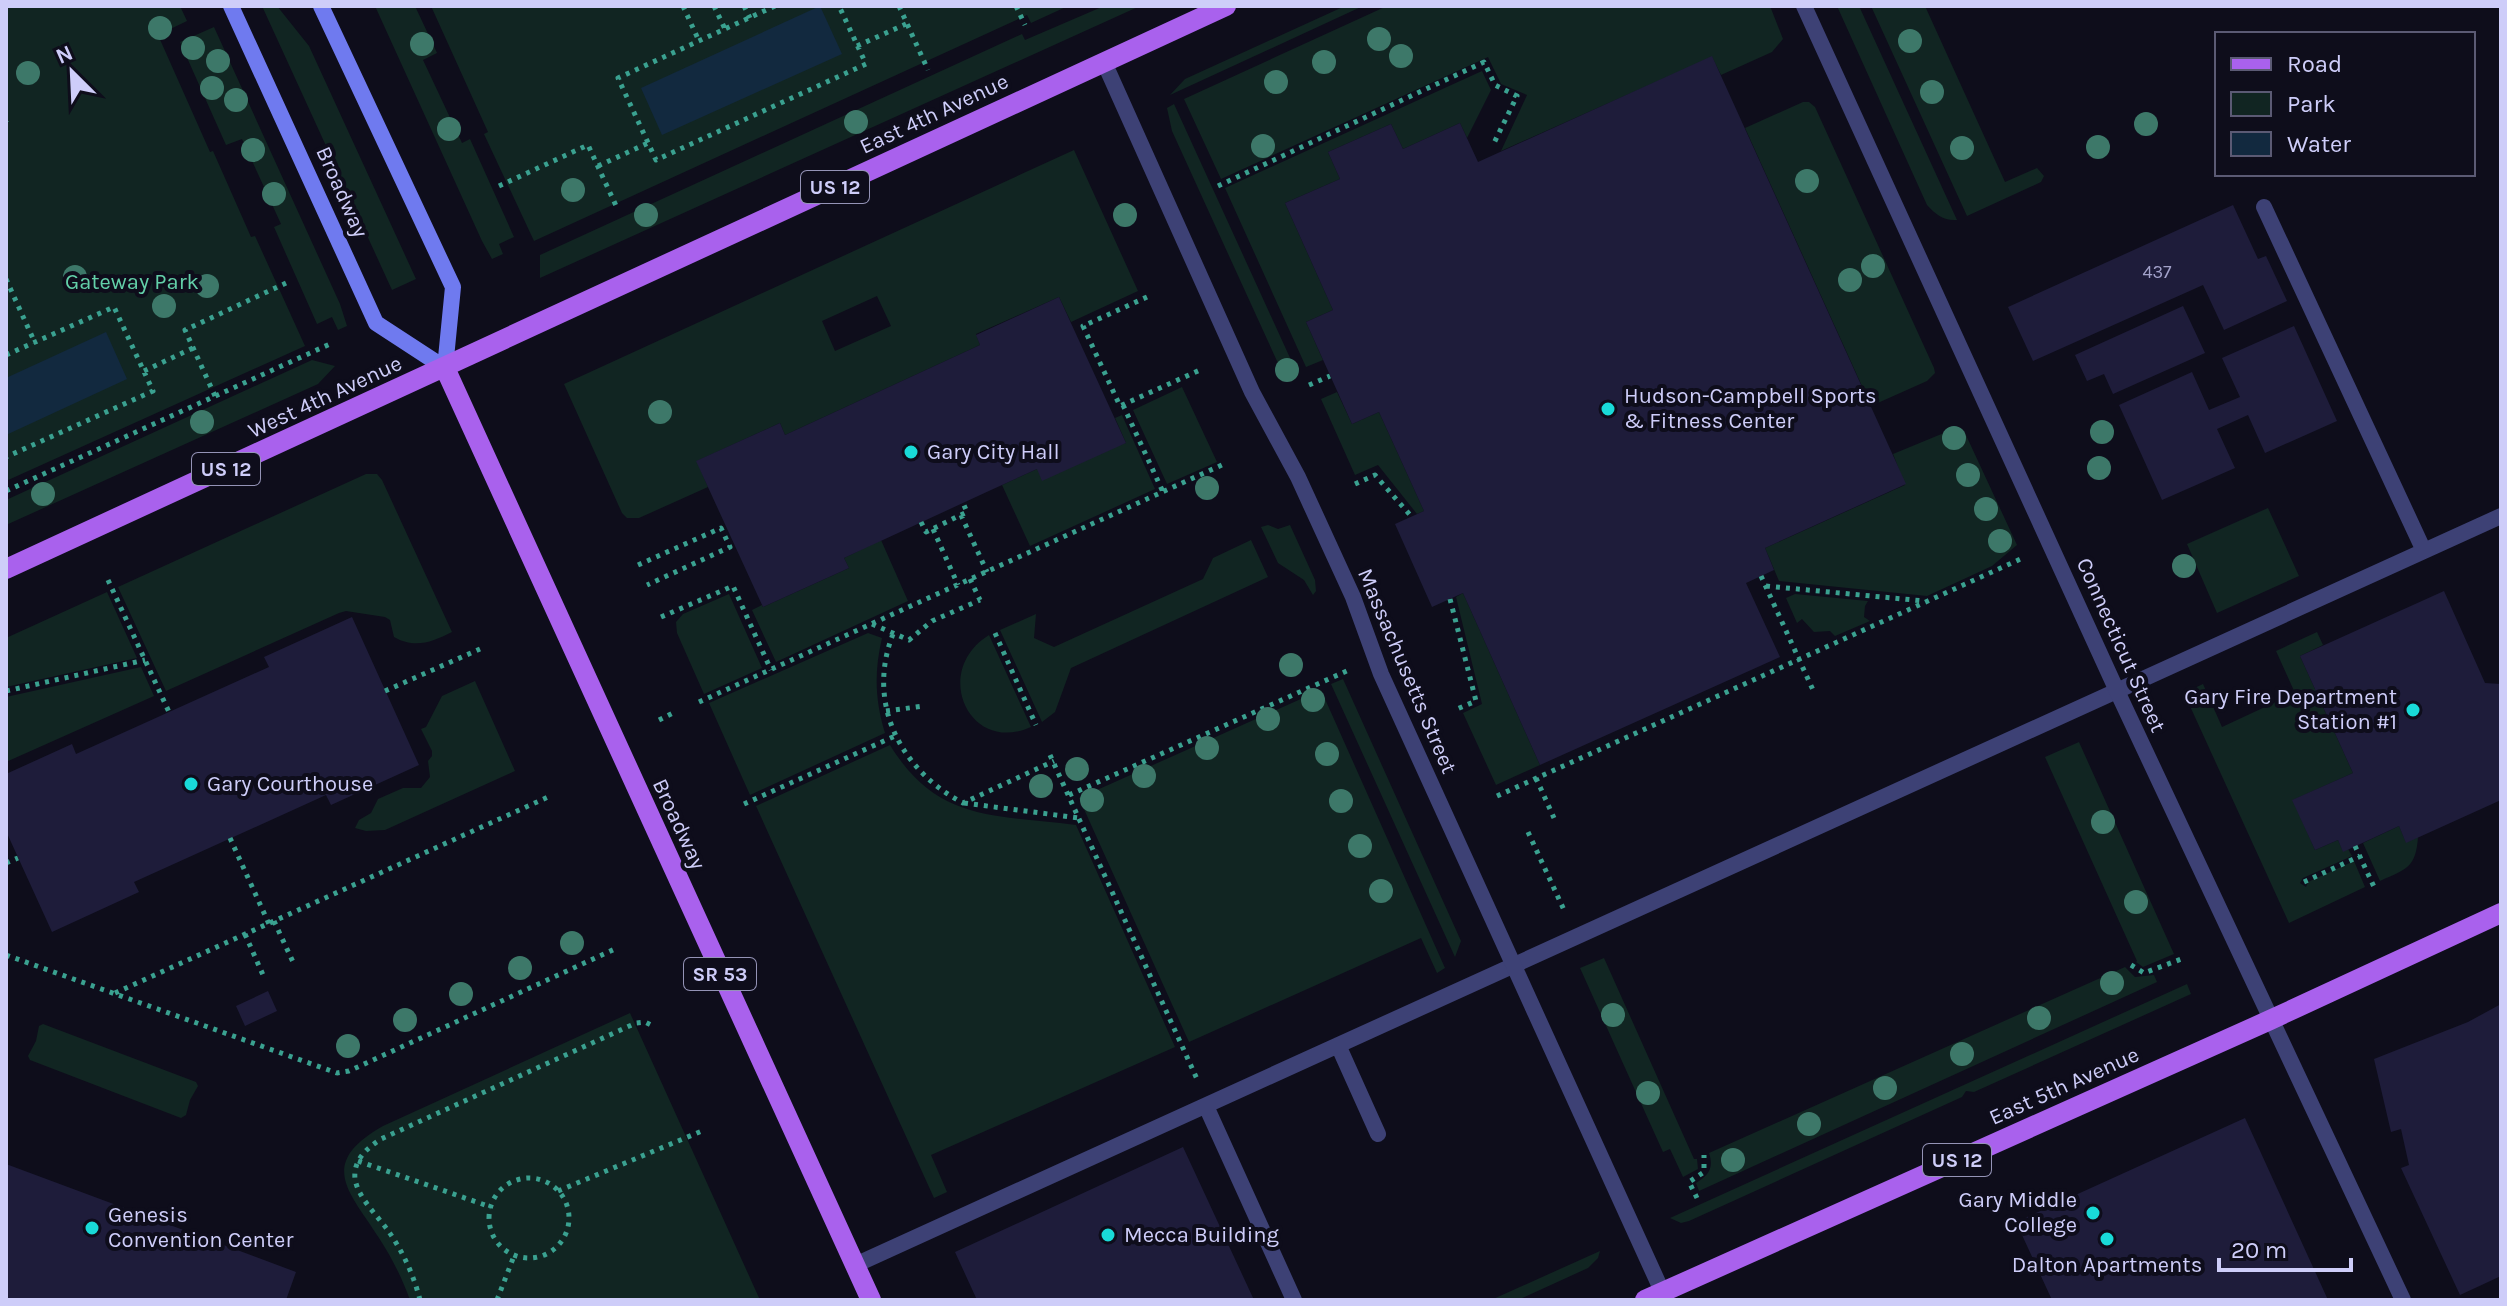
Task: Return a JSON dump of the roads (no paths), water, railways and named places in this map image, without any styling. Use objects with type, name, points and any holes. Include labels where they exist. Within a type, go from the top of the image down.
[{"type":"main road","name":"Broadway","points":[[231,6],[376,323],[445,368],[871,1300]]},
{"type":"main road","points":[[321,6],[453,287],[445,368]]},
{"type":"main road","name":"East 4th Avenue","points":[[445,368],[1226,6]]},
{"type":"main road","name":"West 4th Avenue","points":[[6,569],[445,368]]},
{"type":"main road","name":"East 5th Avenue","points":[[1657,1297],[2501,913]]},
{"type":"street","name":"Connecticut Street","points":[[1804,6],[2117,691],[2403,1300]]},
{"type":"street","name":"Massachusetts Street","points":[[1104,62],[1252,392],[1298,477],[1353,597],[1376,658],[1514,964],[1657,1297]]},
{"type":"street","points":[[2264,207],[2424,551]]},
{"type":"street","points":[[855,1265],[2501,516]]},
{"type":"street","points":[[1338,1045],[1378,1134]]},
{"type":"street","points":[[1206,1106],[1294,1300]]},
{"type":"water","points":[[820,6],[842,54],[662,135],[641,88]]},
{"type":"water","points":[[106,332],[127,379],[6,435],[6,378]]},
{"type":"place","name":"Hudson-Campbell Sports & Fitness Center","points":[[1608,409]]},
{"type":"place","name":"Gary City Hall","points":[[911,452]]},
{"type":"place","name":"Gary Fire Department Station #1","points":[[2413,710]]},
{"type":"place","name":"Gary Courthouse","points":[[191,784]]},
{"type":"place","name":"Gary Middle College","points":[[2093,1213]]},
{"type":"place","name":"Genesis Convention Center","points":[[92,1228]]},
{"type":"place","name":"Mecca Building","points":[[1108,1235]]},
{"type":"place","name":"Dalton Apartments","points":[[2107,1239]]},
{"type":"park label","name":"Gateway Park","points":[[132,282]]}]
